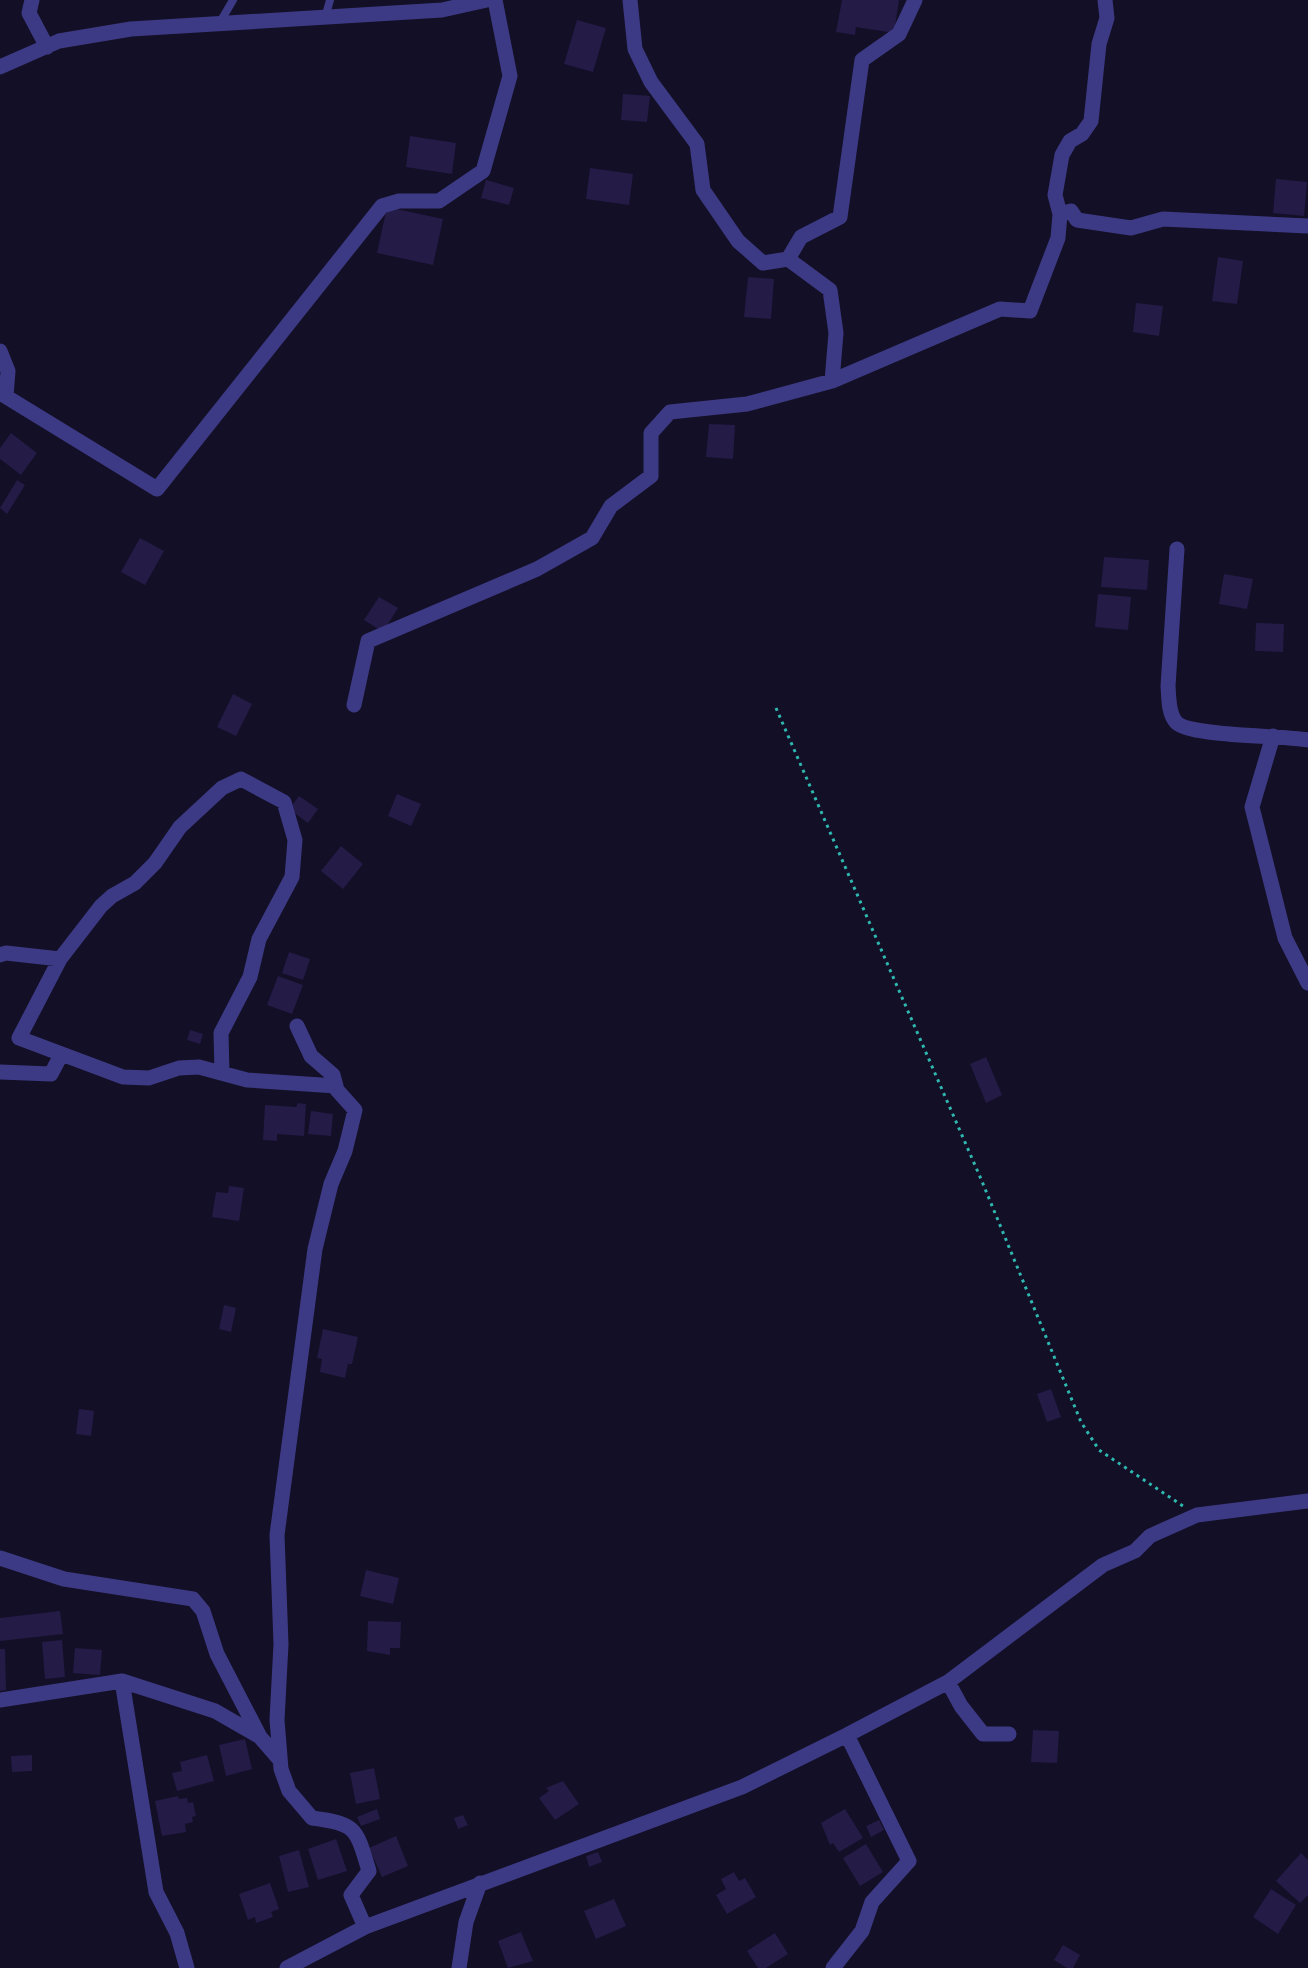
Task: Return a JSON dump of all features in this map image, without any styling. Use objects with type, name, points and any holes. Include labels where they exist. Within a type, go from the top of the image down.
[{"type":"street","points":[[32,0],[29,13],[47,46]]},
{"type":"street","points":[[0,67],[59,41],[131,28],[442,10],[487,0]]},
{"type":"street","points":[[0,351],[8,371],[3,394],[157,489],[382,206],[399,201],[439,201],[483,171],[510,76],[495,0]]},
{"type":"street","points":[[630,0],[635,49],[651,82],[697,144],[703,190],[738,241],[763,263],[788,259],[830,290],[836,333],[832,381]]},
{"type":"street","points":[[788,259],[801,237],[840,217],[862,60],[899,34],[915,0]]},
{"type":"street","points":[[354,705],[368,641],[537,568],[592,538],[611,506],[651,476],[651,433],[670,412],[747,404],[832,381],[1000,309],[1030,311],[1058,238],[1060,214],[1055,195],[1062,155],[1070,141],[1082,134],[1091,121],[1099,44],[1107,18],[1105,0]]},
{"type":"street","points":[[1060,214],[1071,211],[1077,220],[1131,228],[1162,219],[1308,226]]},
{"type":"street","points":[[1177,549],[1168,686],[1170,708],[1176,722],[1186,728],[1203,731],[1308,740]]},
{"type":"street","points":[[1273,736],[1252,807],[1285,938],[1308,983]]},
{"type":"street","points":[[222,1073],[220,1033],[250,977],[260,939],[292,877],[296,840],[284,802],[241,779],[222,788],[180,827],[155,863],[135,883],[112,896],[101,906],[60,959],[19,1038],[123,1077],[149,1078],[179,1068],[200,1067],[247,1080],[336,1086]]},
{"type":"street","points":[[0,955],[6,953],[60,959]]},
{"type":"street","points":[[297,1026],[311,1056],[333,1075],[336,1086],[355,1110],[345,1151],[331,1184],[315,1249],[277,1535],[281,1644],[277,1720],[280,1760],[289,1791],[312,1818],[343,1822],[355,1832],[369,1871],[351,1895],[365,1927]]},
{"type":"street","points":[[0,1072],[51,1074],[61,1055]]},
{"type":"street","points":[[287,1968],[365,1927],[742,1787],[847,1735],[948,1682],[1103,1565],[1135,1551],[1150,1536],[1197,1515],[1308,1501]]},
{"type":"street","points":[[0,1558],[64,1579],[193,1599],[203,1611],[217,1654],[260,1737],[280,1760]]},
{"type":"street","points":[[0,1700],[122,1682],[216,1711],[260,1737]]},
{"type":"street","points":[[122,1682],[156,1892],[177,1933],[187,1968]]},
{"type":"street","points":[[948,1682],[961,1706],[983,1734],[1009,1734]]},
{"type":"street","points":[[833,1968],[862,1931],[872,1902],[909,1861],[847,1735]]},
{"type":"street","points":[[459,1968],[466,1922],[480,1883]]},
{"type":"lane","points":[[219,24],[233,0]]},
{"type":"lane","points":[[325,18],[330,0]]},
{"type":"path","points":[[776,708],[981,1179],[1081,1422],[1099,1450],[1197,1515]]},
{"type":"building","points":[[842,0],[899,0],[894,33],[856,27],[855,35],[836,32]]},
{"type":"building","points":[[577,20],[606,28],[593,72],[564,64]]},
{"type":"building","points":[[623,94],[650,96],[647,122],[621,120]]},
{"type":"building","points":[[410,136],[456,143],[452,174],[406,167]]},
{"type":"building","points":[[590,168],[633,174],[629,205],[586,199]]},
{"type":"building","points":[[1276,179],[1307,182],[1304,216],[1273,213]]},
{"type":"building","points":[[486,180],[514,188],[509,205],[481,198]]},
{"type":"building","points":[[387,207],[443,219],[433,265],[377,253]]},
{"type":"building","points":[[1218,257],[1243,261],[1237,304],[1212,301]]},
{"type":"building","points":[[748,277],[774,279],[771,319],[744,317]]},
{"type":"building","points":[[1136,303],[1163,306],[1159,336],[1133,332]]},
{"type":"building","points":[[709,424],[735,425],[733,459],[706,457]]},
{"type":"building","points":[[11,433],[37,453],[21,475],[0,459],[0,448]]},
{"type":"building","points":[[17,480],[25,485],[7,514],[0,508]]},
{"type":"building","points":[[140,538],[164,551],[145,585],[121,572]]},
{"type":"building","points":[[1104,557],[1149,560],[1147,590],[1101,587]]},
{"type":"building","points":[[1224,574],[1253,579],[1247,609],[1219,604]]},
{"type":"building","points":[[1098,594],[1131,597],[1128,630],[1095,627]]},
{"type":"building","points":[[379,597],[398,608],[383,632],[364,620]]},
{"type":"building","points":[[1256,623],[1284,624],[1283,652],[1255,651]]},
{"type":"building","points":[[233,694],[252,704],[236,736],[217,727]]},
{"type":"building","points":[[397,794],[421,804],[411,826],[388,816]]},
{"type":"building","points":[[299,796],[318,809],[308,823],[289,809]]},
{"type":"building","points":[[341,846],[363,864],[343,889],[321,871]]},
{"type":"building","points":[[289,952],[310,959],[303,980],[282,973]]},
{"type":"building","points":[[278,976],[303,985],[292,1014],[267,1005]]},
{"type":"building","points":[[190,1030],[203,1034],[200,1044],[187,1040]]},
{"type":"building","points":[[986,1057],[1002,1095],[986,1103],[970,1064]]},
{"type":"building","points":[[298,1103],[306,1104],[304,1136],[277,1134],[277,1141],[263,1140],[265,1105],[296,1107]]},
{"type":"building","points":[[311,1111],[333,1114],[331,1136],[308,1134]]},
{"type":"building","points":[[229,1186],[244,1188],[239,1221],[212,1217],[216,1192],[228,1193]]},
{"type":"building","points":[[224,1305],[236,1308],[231,1332],[219,1329]]},
{"type":"building","points":[[323,1329],[358,1337],[352,1364],[348,1364],[345,1378],[320,1372],[322,1359],[317,1358]]},
{"type":"building","points":[[1051,1389],[1061,1417],[1047,1422],[1037,1394]]},
{"type":"building","points":[[79,1409],[94,1411],[91,1436],[76,1434]]},
{"type":"building","points":[[366,1570],[399,1578],[393,1604],[360,1596]]},
{"type":"building","points":[[60,1611],[63,1634],[0,1641],[0,1618]]},
{"type":"building","points":[[368,1621],[401,1622],[400,1648],[390,1648],[390,1655],[367,1651]]},
{"type":"building","points":[[62,1640],[65,1677],[45,1679],[42,1642]]},
{"type":"building","points":[[75,1648],[102,1650],[100,1675],[73,1673]]},
{"type":"building","points":[[0,1649],[5,1649],[6,1690],[0,1691]]},
{"type":"building","points":[[1033,1730],[1059,1731],[1057,1763],[1031,1762]]},
{"type":"building","points":[[245,1739],[252,1769],[226,1776],[219,1745]]},
{"type":"building","points":[[32,1755],[32,1771],[12,1772],[11,1756]]},
{"type":"building","points":[[207,1755],[214,1781],[177,1791],[172,1773],[182,1771],[180,1762]]},
{"type":"building","points":[[374,1768],[380,1799],[356,1804],[350,1773]]},
{"type":"building","points":[[563,1781],[579,1804],[555,1820],[539,1798],[549,1791],[546,1788]]},
{"type":"building","points":[[178,1796],[179,1799],[187,1798],[188,1803],[193,1802],[196,1816],[192,1817],[193,1822],[185,1824],[186,1832],[162,1836],[155,1801]]},
{"type":"building","points":[[377,1809],[380,1819],[361,1826],[357,1817]]},
{"type":"building","points":[[845,1809],[863,1838],[839,1852],[833,1843],[830,1845],[821,1823]]},
{"type":"building","points":[[463,1815],[468,1825],[458,1829],[454,1818]]},
{"type":"building","points":[[879,1820],[884,1830],[871,1837],[866,1826]]},
{"type":"building","points":[[396,1836],[408,1866],[382,1877],[369,1848]]},
{"type":"building","points":[[336,1839],[347,1871],[318,1880],[308,1849]]},
{"type":"building","points":[[866,1844],[883,1872],[860,1886],[843,1858]]},
{"type":"building","points":[[299,1850],[309,1887],[288,1892],[279,1856]]},
{"type":"building","points":[[598,1852],[602,1862],[589,1867],[586,1856]]},
{"type":"building","points":[[1301,1853],[1308,1860],[1308,1895],[1300,1903],[1276,1881]]},
{"type":"building","points":[[734,1872],[739,1881],[745,1878],[756,1897],[727,1914],[716,1895],[726,1889],[721,1879]]},
{"type":"building","points":[[270,1883],[279,1909],[271,1912],[273,1917],[256,1923],[255,1917],[248,1920],[239,1894]]},
{"type":"building","points":[[1271,1889],[1296,1905],[1278,1934],[1253,1917]]},
{"type":"building","points":[[614,1899],[626,1926],[596,1939],[584,1911]]},
{"type":"building","points":[[521,1932],[533,1961],[508,1968],[498,1941]]},
{"type":"building","points":[[775,1933],[788,1954],[766,1968],[758,1968],[747,1951]]},
{"type":"building","points":[[1063,1945],[1080,1955],[1073,1968],[1067,1968],[1054,1960]]}]
